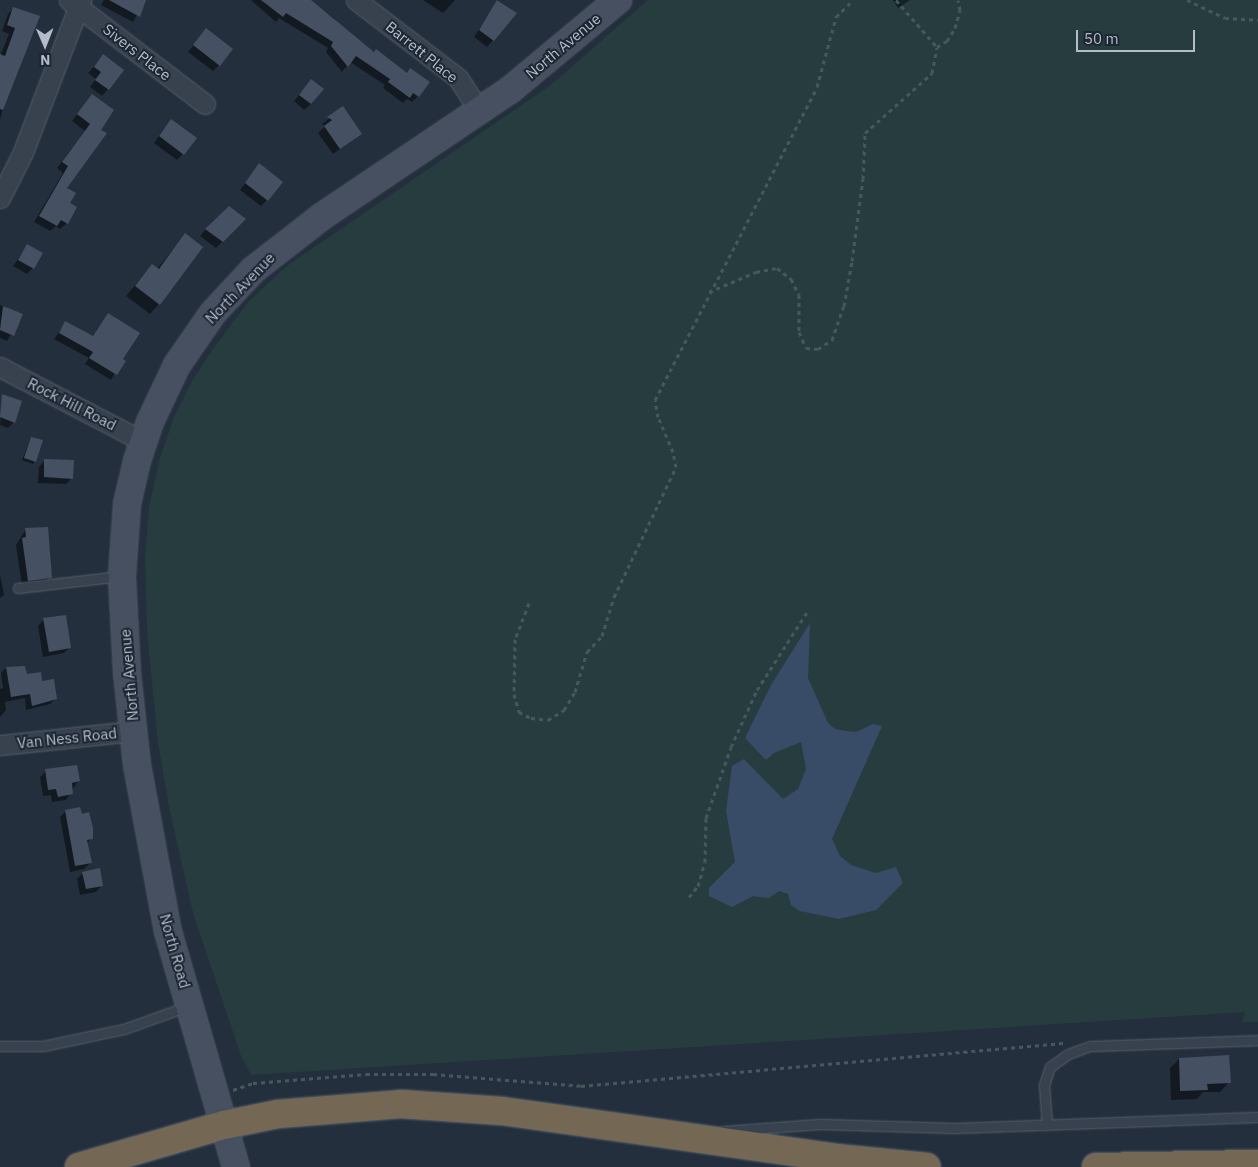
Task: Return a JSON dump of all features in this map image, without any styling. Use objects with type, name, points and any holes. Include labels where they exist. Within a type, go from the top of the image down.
[{"type":"highway","points":[[79,1167],[224,1125],[278,1114],[401,1104],[493,1110],[836,1158],[927,1167]]},
{"type":"highway","points":[[1096,1167],[1258,1164]]},
{"type":"main road","name":"North Avenue","points":[[133,731],[122,576],[127,504],[144,442],[164,390],[187,348],[213,313],[253,270],[320,217],[480,112],[557,53],[618,0]]},
{"type":"main road","name":"North Road","points":[[133,731],[159,893],[235,1165]]},
{"type":"street","name":"Barrett Place","points":[[356,0],[458,78],[480,112]]},
{"type":"street","name":"Sivers Place","points":[[76,2],[205,104]]},
{"type":"street","points":[[0,198],[23,152],[76,2]]},
{"type":"street","name":"Rock Hill Road","points":[[0,367],[144,442]]},
{"type":"street","name":"Van Ness Road","points":[[0,745],[133,731]]},
{"type":"lane","points":[[18,588],[122,576]]},
{"type":"lane","points":[[0,1046],[43,1046],[124,1029],[190,1005]]},
{"type":"lane","points":[[1047,1125],[1044,1084],[1050,1067],[1068,1054],[1090,1046],[1258,1040]]},
{"type":"lane","points":[[673,1135],[820,1124],[955,1128],[1258,1117]]},
{"type":"path","points":[[528,602],[515,639],[514,694],[519,712],[548,720],[564,710],[576,692],[587,652],[602,636],[614,597],[676,467],[673,452],[658,417],[655,400],[708,292],[817,87],[836,17],[853,0]]},
{"type":"path","points":[[896,0],[938,47]]},
{"type":"path","points":[[708,292],[756,272],[777,268],[791,279],[799,295],[799,332],[806,348],[818,349],[832,340],[844,306],[852,261],[863,179],[864,133],[932,73],[938,47],[947,41],[955,28],[960,10],[958,0]]},
{"type":"path","points":[[1187,0],[1225,18],[1258,20]]},
{"type":"path","points":[[690,897],[698,886],[705,862],[706,818],[731,747],[757,690],[809,609]]},
{"type":"path","points":[[252,1083],[366,1074],[433,1074],[581,1086],[1069,1042]]},
{"type":"green space","points":[[648,0],[1258,0],[1258,1022],[1242,1022],[1245,1012],[251,1075],[241,1056],[193,913],[169,807],[158,743],[147,632],[145,557],[149,508],[159,461],[174,417],[192,381],[215,346],[249,301],[287,266],[551,85]]},
{"type":"water","points":[[810,623],[808,678],[828,723],[835,729],[856,732],[873,724],[882,726],[832,839],[840,856],[851,865],[876,873],[896,867],[903,883],[876,910],[839,919],[800,911],[791,905],[788,894],[779,891],[769,898],[753,896],[732,907],[709,896],[709,888],[735,862],[726,811],[732,766],[744,759],[783,799],[798,789],[806,769],[801,742],[774,753],[766,760],[745,738],[771,685]]},
{"type":"building","points":[[109,0],[146,0],[140,17]]},
{"type":"building","points":[[261,0],[311,0],[374,52],[376,49],[407,73],[410,68],[430,82],[419,97],[413,93],[410,98],[388,82],[390,79],[356,56],[348,67],[331,46],[333,42],[286,13],[283,17]]},
{"type":"building","points":[[497,0],[517,13],[494,41],[479,30]]},
{"type":"building","points":[[13,7],[40,16],[3,110],[0,109],[0,54],[5,56],[15,28],[7,25]]},
{"type":"building","points":[[206,28],[233,49],[220,66],[193,45]]},
{"type":"building","points":[[103,54],[124,70],[109,90],[95,80],[101,72],[94,67]]},
{"type":"building","points":[[311,79],[324,89],[311,104],[299,95]]},
{"type":"building","points":[[92,94],[114,110],[101,130],[107,133],[67,188],[76,193],[70,203],[77,207],[68,224],[61,220],[57,226],[39,216],[68,166],[62,162],[90,124],[77,114]]},
{"type":"building","points":[[343,106],[362,134],[340,149],[324,126],[332,120],[327,117]]},
{"type":"building","points":[[171,119],[197,138],[184,155],[159,136]]},
{"type":"building","points":[[259,163],[283,182],[268,201],[245,183]]},
{"type":"building","points":[[229,206],[246,219],[223,242],[205,229]]},
{"type":"building","points":[[185,233],[203,247],[160,305],[135,286],[152,264],[159,269]]},
{"type":"building","points":[[27,244],[43,253],[34,269],[18,260]]},
{"type":"building","points":[[3,306],[23,314],[14,336],[0,330]]},
{"type":"building","points":[[108,313],[140,333],[123,359],[126,361],[117,375],[89,358],[93,352],[59,333],[65,321],[93,336]]},
{"type":"building","points":[[2,394],[22,401],[15,423],[0,417]]},
{"type":"building","points":[[31,437],[43,440],[36,462],[24,458]]},
{"type":"building","points":[[44,459],[74,460],[73,479],[44,477]]},
{"type":"building","points":[[48,527],[52,578],[28,581],[22,538],[26,537],[25,528]]},
{"type":"building","points":[[66,615],[71,648],[49,652],[43,618]]},
{"type":"building","points":[[25,666],[27,674],[41,672],[42,681],[54,679],[57,699],[32,706],[30,694],[11,697],[6,667]]},
{"type":"building","points":[[77,765],[80,781],[72,783],[73,794],[58,797],[56,789],[48,790],[45,769]]},
{"type":"building","points":[[80,807],[82,814],[89,812],[93,828],[93,839],[87,840],[92,863],[75,866],[65,810]]},
{"type":"building","points":[[100,868],[103,886],[86,889],[82,872]]},
{"type":"building","points":[[1229,1055],[1231,1083],[1207,1084],[1208,1090],[1180,1091],[1179,1058]]}]
